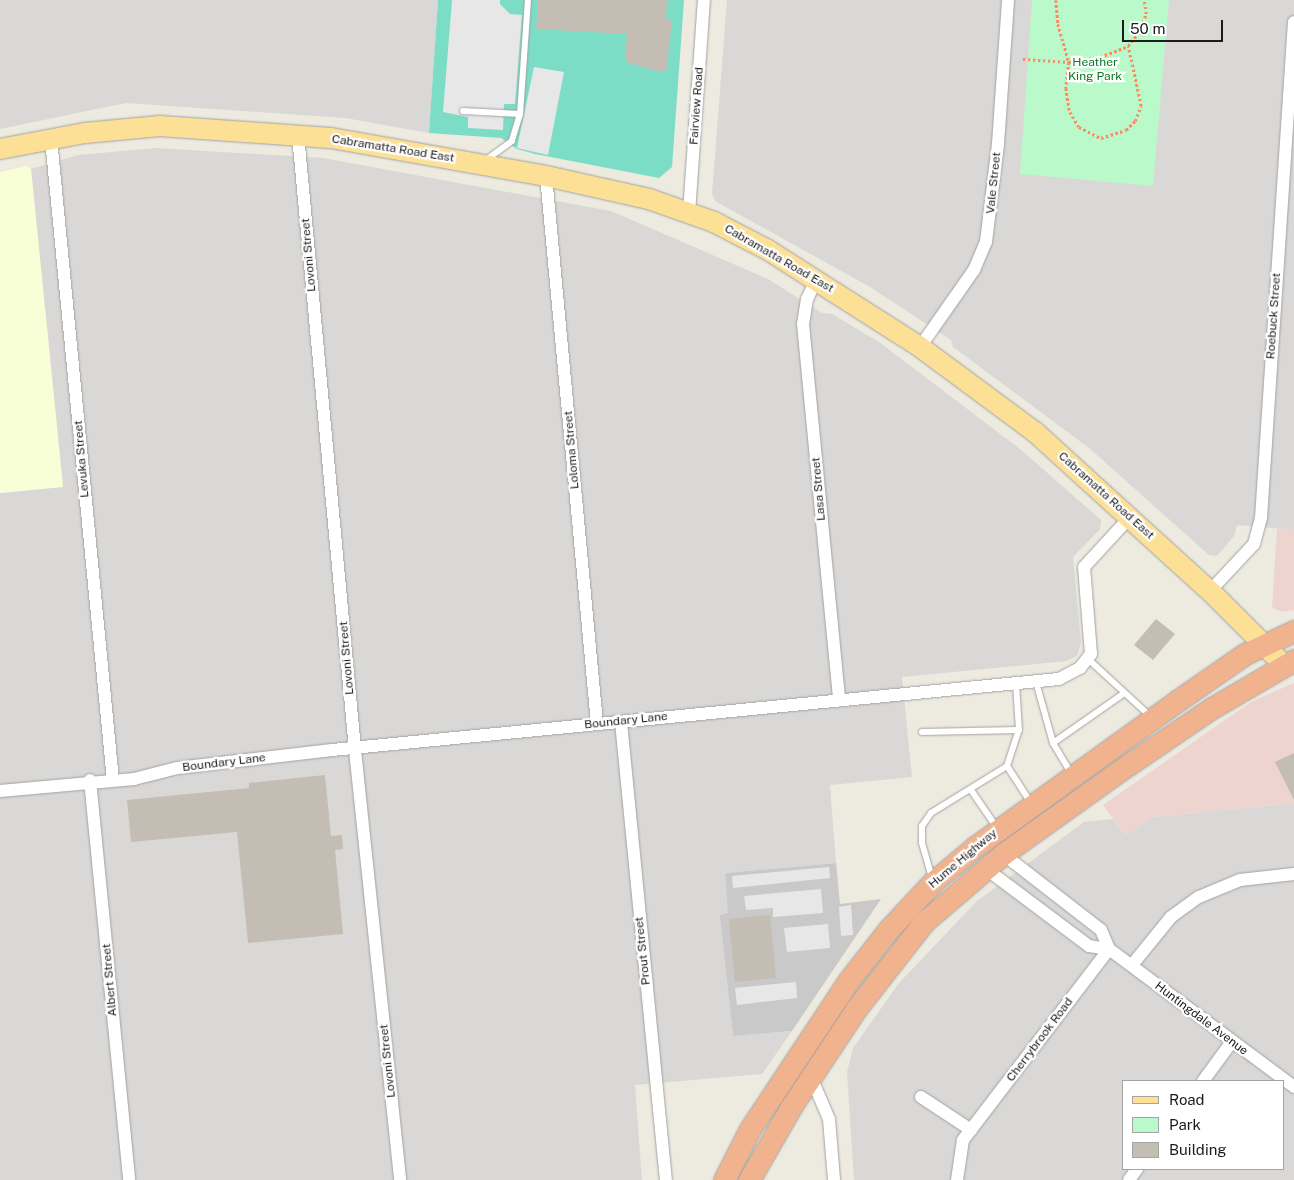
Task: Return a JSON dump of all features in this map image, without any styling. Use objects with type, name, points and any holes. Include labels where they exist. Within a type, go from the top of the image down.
[{"type":"highway","name":"Hume Highway","points":[[724,1180],[750,1129],[849,980],[889,929],[934,882],[998,830],[1153,718],[1245,654],[1294,631]]},
{"type":"highway","name":"Hume Highway","points":[[749,1180],[811,1077],[891,961],[924,922],[1003,854],[1212,708],[1289,663]]},
{"type":"main road","name":"Cabramatta Road East","points":[[0,149],[121,128],[160,126],[298,135],[373,144],[546,176],[649,199],[690,213],[737,233],[816,280],[920,347],[1034,432],[1130,517],[1265,644],[1289,663]]},
{"type":"street","name":"Fairview Road","points":[[690,213],[704,0]]},
{"type":"street","name":"Vale Street","points":[[920,347],[974,270],[986,242],[998,144],[1008,0]]},
{"type":"street","name":"Roebuck Street","points":[[1210,591],[1254,544],[1261,518],[1294,22]]},
{"type":"street","name":"Lovoni Street","points":[[298,135],[355,750],[400,1180]]},
{"type":"street","name":"Levuka Street","points":[[51,139],[113,780]]},
{"type":"street","name":"Loloma Street","points":[[546,176],[597,724]]},
{"type":"street","name":"Lasa Street","points":[[816,280],[807,299],[803,324],[839,700]]},
{"type":"street","points":[[1088,659],[1091,654],[1084,567],[1130,517]]},
{"type":"street","name":"Boundary Lane","points":[[0,791],[90,780],[134,779],[177,768],[597,724],[1036,682],[1059,679],[1080,668],[1088,659]]},
{"type":"street","name":"Prout Street","points":[[621,722],[666,1180]]},
{"type":"street","name":"Albert Street","points":[[90,780],[129,1180]]},
{"type":"street","name":"Huntingdale Avenue","points":[[1003,854],[1101,930],[1109,949]]},
{"type":"street","name":"Huntingdale Avenue","points":[[985,868],[1089,946],[1109,949],[1132,965],[1231,1043],[1284,1080]]},
{"type":"street","points":[[1132,965],[1171,918],[1199,897],[1240,880],[1294,874]]},
{"type":"street","name":"Cherrybrook Road","points":[[957,1180],[963,1140],[1109,949]]},
{"type":"street","points":[[1203,1080],[1231,1043]]},
{"type":"street","points":[[811,1077],[829,1120],[834,1180]]},
{"type":"street","points":[[921,1097],[970,1130]]},
{"type":"lane","points":[[480,164],[512,141],[520,114],[528,0]]},
{"type":"lane","points":[[463,111],[520,114]]},
{"type":"lane","points":[[1088,659],[1123,694],[1153,718]]},
{"type":"lane","points":[[1036,682],[1053,743],[1073,775]]},
{"type":"lane","points":[[934,882],[924,850],[922,826],[931,813],[1007,766],[1019,730],[1016,683]]},
{"type":"lane","points":[[1053,743],[1123,694]]},
{"type":"lane","points":[[922,732],[1019,730]]},
{"type":"lane","points":[[1007,766],[1032,805]]},
{"type":"lane","points":[[971,790],[998,830]]},
{"type":"path","points":[[1056,0],[1058,24],[1069,62],[1066,88],[1070,112],[1079,127],[1101,138],[1114,135],[1135,121],[1141,106],[1128,46]]},
{"type":"path","points":[[1023,60],[1069,62],[1100,57],[1128,46],[1139,32],[1146,14],[1144,0]]},
{"type":"shaded area","points":[[0,0],[438,0],[429,133],[345,118],[126,103],[0,129]]},
{"type":"shaded area","points":[[438,0],[684,0],[672,167],[659,178],[535,154],[517,149],[501,138],[429,133]]},
{"type":"shaded area","points":[[452,0],[500,0],[500,4],[510,14],[522,15],[515,104],[504,104],[503,130],[468,128],[468,117],[443,112]]},
{"type":"shaded area","points":[[727,0],[1294,0],[1294,530],[1237,525],[1234,536],[1217,556],[1209,555],[1089,448],[953,347],[951,340],[870,287],[715,201],[712,194]]},
{"type":"shaded area","points":[[534,67],[564,72],[548,155],[517,148]]},
{"type":"shaded area","points":[[156,148],[323,158],[611,211],[768,279],[822,313],[832,314],[879,342],[1020,449],[1101,520],[1100,529],[1073,557],[1081,643],[1077,656],[1066,661],[902,677],[912,777],[830,785],[836,863],[725,873],[729,914],[721,915],[733,1036],[792,1031],[762,1074],[635,1085],[642,1180],[0,1180],[0,493],[63,486],[31,169],[78,155]]},
{"type":"shaded area","points":[[26,166],[31,169],[63,487],[0,493],[0,172]]},
{"type":"shaded area","points":[[1277,529],[1294,530],[1294,610],[1282,612],[1272,608]]},
{"type":"shaded area","points":[[1294,683],[1294,803],[1153,817],[1125,835],[1103,805],[1251,702]]},
{"type":"shaded area","points":[[1294,803],[1294,1180],[854,1180],[847,1072],[853,1048],[899,983],[977,901],[1084,822],[1113,819],[1125,835],[1153,817]]},
{"type":"shaded area","points":[[836,863],[840,904],[881,899],[792,1031],[733,1036],[720,915],[728,913],[725,873]]},
{"type":"shaded area","points":[[829,867],[830,878],[733,888],[732,876]]},
{"type":"shaded area","points":[[821,889],[823,913],[773,917],[773,908],[746,910],[744,896]]},
{"type":"shaded area","points":[[851,905],[853,935],[841,936],[839,907]]},
{"type":"shaded area","points":[[828,924],[830,948],[787,952],[784,928]]},
{"type":"shaded area","points":[[796,982],[797,998],[737,1005],[735,988]]},
{"type":"green space","name":"Heather King Park","points":[[1032,0],[1169,0],[1153,186],[1020,174]]},
{"type":"building","points":[[538,0],[667,0],[666,19],[672,20],[667,69],[661,72],[628,63],[625,56],[627,34],[536,29]]},
{"type":"building","points":[[1156,619],[1175,634],[1153,660],[1134,645]]},
{"type":"building","points":[[1294,753],[1294,800],[1275,762]]},
{"type":"building","points":[[325,775],[331,836],[342,835],[343,849],[335,850],[343,934],[248,943],[237,832],[131,842],[127,800],[249,788],[249,783]]},
{"type":"building","points":[[770,915],[776,978],[735,982],[729,919]]}]
